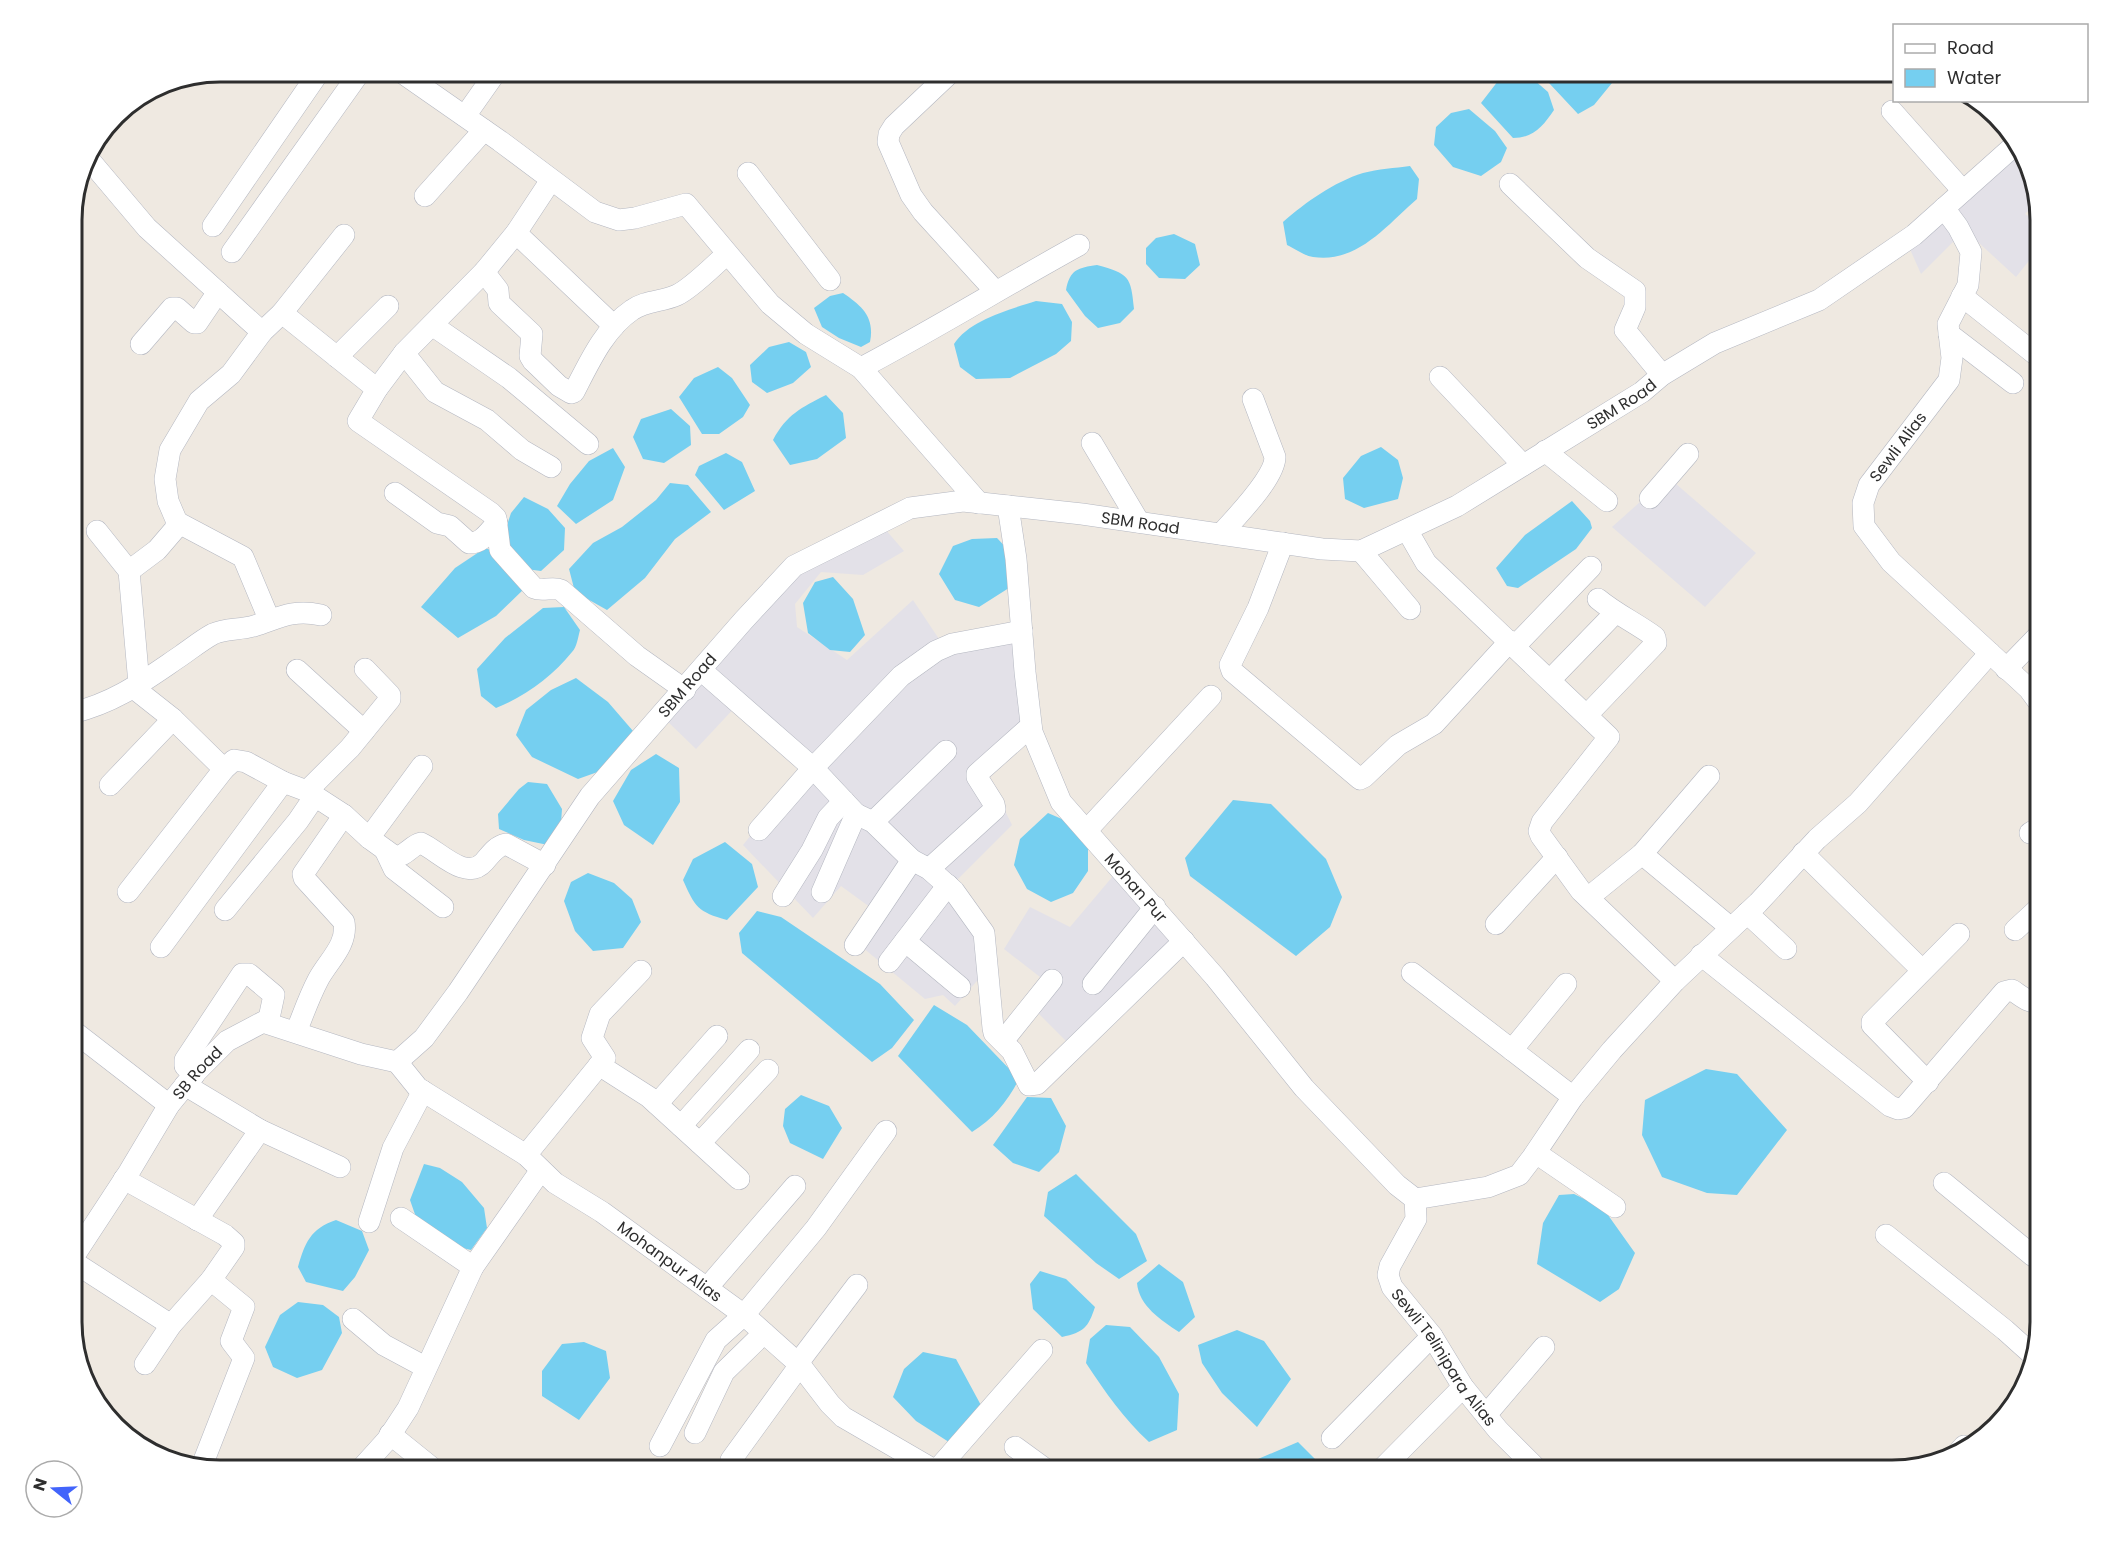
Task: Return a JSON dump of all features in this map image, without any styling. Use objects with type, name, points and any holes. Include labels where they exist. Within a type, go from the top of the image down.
[{"type":"street","points":[[213,226],[311,83]]},
{"type":"street","points":[[232,252],[352,83]]},
{"type":"street","points":[[416,83],[595,212],[619,220],[686,204],[770,304],[806,334],[861,368],[979,503]]},
{"type":"street","points":[[465,117],[489,83]]},
{"type":"street","points":[[940,83],[894,126],[889,134],[888,142],[911,195],[995,291]]},
{"type":"street","points":[[1892,111],[1963,192]]},
{"type":"street","points":[[425,196],[484,130]]},
{"type":"street","name":"SBM Road","points":[[397,1062],[424,1038],[545,866],[590,796],[794,566],[910,508],[963,501],[1139,522],[1322,549],[1362,551],[1457,506],[1642,392],[1662,375],[1715,343],[1819,300],[1914,235],[2010,149]]},
{"type":"street","points":[[94,165],[147,228],[262,332]]},
{"type":"street","points":[[748,173],[830,280]]},
{"type":"street","points":[[551,180],[516,233],[484,272],[404,352],[377,389],[358,421],[491,513],[497,523],[500,550],[534,588],[561,590],[637,656],[685,690]]},
{"type":"street","points":[[1510,184],[1587,258],[1635,291],[1635,308],[1625,330],[1662,375]]},
{"type":"street","name":"Sewli Alias","points":[[1944,208],[1971,252],[1968,285],[1948,324],[1952,358],[1949,380],[1869,485],[1863,503],[1864,526],[1891,562],[2030,690]]},
{"type":"street","points":[[516,233],[614,326]]},
{"type":"street","points":[[129,571],[157,550],[175,529],[177,522],[168,501],[165,479],[170,450],[199,401],[231,374],[262,332],[282,313],[344,235]]},
{"type":"street","points":[[861,368],[1079,244]]},
{"type":"street","points":[[484,272],[498,290],[499,303],[532,334],[530,356],[533,361],[568,393],[574,392],[594,352],[614,326],[631,310],[644,303],[676,296],[727,254]]},
{"type":"street","points":[[141,344],[172,308],[177,308],[194,323],[199,322],[218,292]]},
{"type":"street","points":[[1962,296],[2030,350]]},
{"type":"street","points":[[337,357],[388,306]]},
{"type":"street","points":[[282,313],[377,389]]},
{"type":"street","points":[[432,325],[509,378],[588,444]]},
{"type":"street","points":[[1950,334],[2013,383]]},
{"type":"street","points":[[404,352],[435,392],[487,420],[522,450],[551,467]]},
{"type":"street","points":[[1440,377],[1523,465]]},
{"type":"street","points":[[1221,534],[1262,485],[1275,463],[1275,457],[1252,399]]},
{"type":"street","points":[[1092,443],[1139,522]]},
{"type":"street","points":[[1545,451],[1607,501]]},
{"type":"street","points":[[1650,498],[1688,454]]},
{"type":"street","points":[[395,493],[437,523],[450,526],[469,543],[482,540],[497,523]]},
{"type":"street","name":"Mohan Pur","points":[[1008,506],[1016,559],[1031,726],[1061,802],[1184,941],[1304,1088],[1397,1185],[1415,1199]]},
{"type":"street","points":[[177,522],[243,556],[269,619]]},
{"type":"street","points":[[1407,530],[1426,562],[1610,737],[1542,822],[1539,831],[1581,891],[1675,981]]},
{"type":"street","points":[[97,531],[129,571],[137,686],[224,769]]},
{"type":"street","points":[[1283,543],[1258,608],[1230,665],[1232,671],[1360,779],[1398,745],[1434,724],[1591,567]]},
{"type":"street","points":[[1362,551],[1410,609]]},
{"type":"street","points":[[1587,716],[1656,643],[1655,638],[1634,622],[1615,613],[1598,599]]},
{"type":"street","points":[[83,710],[94,708],[137,686],[214,633],[254,626],[269,619],[306,612],[321,615]]},
{"type":"street","points":[[1550,680],[1615,613]]},
{"type":"street","points":[[759,830],[813,768],[901,676],[924,659],[952,644],[1022,631]]},
{"type":"street","points":[[2006,669],[2030,644]]},
{"type":"street","points":[[1415,1199],[1488,1187],[1519,1175],[1573,1097],[1611,1050],[1675,981],[1747,913],[1816,839],[1858,803],[1990,653]]},
{"type":"street","points":[[225,910],[303,815],[311,794],[390,698],[390,695],[365,669]]},
{"type":"street","points":[[297,670],[364,730]]},
{"type":"street","points":[[701,670],[813,768],[858,813],[954,891],[984,933],[993,1028],[1012,1051],[1029,1085],[1037,1084],[1184,941]]},
{"type":"street","points":[[1087,830],[1210,696]]},
{"type":"street","points":[[110,785],[173,719]]},
{"type":"street","points":[[855,945],[921,865],[995,809],[977,774],[1031,726]]},
{"type":"street","points":[[783,896],[812,850],[828,818],[858,813],[946,751]]},
{"type":"street","points":[[128,892],[224,769],[234,760],[246,762],[311,794],[344,815],[377,844],[398,857],[415,844],[422,843],[457,866],[471,870],[480,866],[499,845],[506,844],[545,866]]},
{"type":"street","points":[[377,844],[422,766]]},
{"type":"street","points":[[1589,897],[1642,854],[1708,776]]},
{"type":"street","points":[[161,947],[283,782]]},
{"type":"street","points":[[822,892],[858,813]]},
{"type":"street","points":[[296,1032],[318,981],[342,942],[345,927],[344,922],[304,878],[303,874],[344,815]]},
{"type":"street","points":[[377,844],[394,869],[443,907]]},
{"type":"street","points":[[1803,853],[1922,970]]},
{"type":"street","points":[[1642,854],[1731,928]]},
{"type":"street","points":[[1496,924],[1557,857]]},
{"type":"street","points":[[889,962],[948,885]]},
{"type":"street","points":[[1093,984],[1155,907]]},
{"type":"street","points":[[1747,913],[1786,949]]},
{"type":"street","points":[[2015,930],[2030,916]]},
{"type":"street","points":[[1928,1082],[1872,1025],[1874,1019],[1959,934]]},
{"type":"street","points":[[905,941],[960,987]]},
{"type":"street","points":[[1701,955],[1890,1106],[1898,1109],[1904,1108],[1928,1082],[2004,992],[2012,990],[2030,1001]]},
{"type":"street","points":[[368,1460],[408,1408],[472,1267],[534,1162],[598,1065],[605,1058],[592,1038],[600,1014],[641,971]]},
{"type":"street","points":[[1412,973],[1573,1097]]},
{"type":"street","points":[[340,1167],[260,1130],[190,1080],[185,1060],[242,974],[249,974],[274,995],[268,1023],[361,1054],[397,1062]]},
{"type":"street","points":[[1003,1041],[1052,980]]},
{"type":"street","points":[[1512,1050],[1566,984]]},
{"type":"street","name":"SB Road","points":[[83,1240],[124,1179],[169,1105],[190,1080],[227,1041],[263,1022],[268,1023]]},
{"type":"street","points":[[657,1104],[717,1036]]},
{"type":"street","points":[[83,1039],[169,1105]]},
{"type":"street","points":[[681,1126],[749,1050]]},
{"type":"street","name":"Mohanpur Alias","points":[[397,1062],[418,1088],[534,1162],[555,1183],[602,1212],[744,1315],[799,1364],[843,1417],[917,1460]]},
{"type":"street","points":[[598,1065],[649,1097],[739,1179]]},
{"type":"street","points":[[700,1143],[768,1070]]},
{"type":"street","points":[[369,1222],[393,1148],[423,1091]]},
{"type":"street","points":[[196,1220],[260,1130]]},
{"type":"street","points":[[660,1446],[716,1340],[744,1315],[816,1228],[886,1131]]},
{"type":"street","points":[[1536,1153],[1615,1207]]},
{"type":"street","points":[[124,1179],[234,1243],[234,1247],[211,1280],[171,1325],[145,1364]]},
{"type":"street","points":[[1944,1183],[2030,1254]]},
{"type":"street","points":[[707,1288],[795,1186]]},
{"type":"street","name":"Sewli Telinipara Alias","points":[[1415,1199],[1416,1219],[1390,1266],[1388,1275],[1395,1293],[1432,1336],[1462,1387],[1529,1460]]},
{"type":"street","points":[[401,1218],[472,1267]]},
{"type":"street","points":[[1886,1235],[2027,1350]]},
{"type":"street","points":[[83,1260],[171,1325]]},
{"type":"street","points":[[204,1459],[244,1358],[231,1341],[244,1307],[211,1280]]},
{"type":"street","points":[[731,1460],[857,1286]]},
{"type":"street","points":[[353,1319],[384,1345],[425,1367]]},
{"type":"street","points":[[695,1433],[724,1372],[764,1333]]},
{"type":"street","points":[[1332,1438],[1432,1336]]},
{"type":"street","points":[[1486,1415],[1544,1347]]},
{"type":"street","points":[[946,1460],[1042,1350]]},
{"type":"street","points":[[1391,1460],[1462,1387]]},
{"type":"street","points":[[390,1434],[422,1460]]},
{"type":"street","points":[[1014,1447],[1032,1460]]},
{"type":"shaded area","points":[[2012,154],[2027,193],[2029,210],[2025,214],[2030,220],[2030,260],[2016,277],[1965,230],[1921,274],[1909,247]]},
{"type":"shaded area","points":[[1668,477],[1756,553],[1705,607],[1612,527]]},
{"type":"shaded area","points":[[885,529],[904,551],[863,575],[821,572],[795,604],[797,627],[847,660],[913,600],[947,651],[1019,637],[1031,722],[981,762],[1012,825],[948,889],[991,965],[955,1006],[943,995],[925,999],[862,947],[878,913],[841,886],[813,918],[743,845],[807,766],[739,703],[696,749],[664,718],[792,573]]},
{"type":"shaded area","points":[[1124,863],[1190,941],[1068,1043],[1028,1003],[1040,977],[1004,949],[1030,907],[1070,927]]},
{"type":"water","points":[[1497,82],[1537,82],[1548,92],[1554,110],[1537,130],[1527,136],[1513,138],[1481,103]]},
{"type":"water","points":[[1613,82],[1594,105],[1578,114],[1549,83]]},
{"type":"water","points":[[1469,109],[1495,131],[1507,148],[1501,162],[1481,176],[1453,167],[1434,145],[1436,127],[1451,113]]},
{"type":"water","points":[[1410,166],[1419,179],[1417,199],[1383,231],[1357,249],[1329,258],[1303,254],[1287,245],[1283,222],[1321,193],[1363,173]]},
{"type":"water","points":[[1174,234],[1195,244],[1200,265],[1185,279],[1159,278],[1146,264],[1146,248],[1156,238]]},
{"type":"water","points":[[1097,265],[1116,271],[1126,278],[1131,289],[1134,309],[1120,323],[1098,328],[1085,316],[1066,290],[1070,278],[1076,271]]},
{"type":"water","points":[[843,293],[866,313],[869,319],[870,342],[861,347],[839,338],[822,327],[814,308],[830,296]]},
{"type":"water","points":[[1036,301],[1062,304],[1072,322],[1071,341],[1056,354],[1010,378],[976,379],[960,367],[954,344],[970,328],[991,317]]},
{"type":"water","points":[[789,342],[806,352],[811,367],[793,383],[767,393],[752,382],[750,365],[769,347]]},
{"type":"water","points":[[718,367],[732,378],[750,405],[743,417],[719,434],[702,434],[679,397],[694,378]]},
{"type":"water","points":[[826,395],[843,413],[846,438],[817,459],[790,465],[773,440],[789,418]]},
{"type":"water","points":[[671,409],[690,426],[691,445],[664,463],[643,459],[633,437],[641,419]]},
{"type":"water","points":[[1381,447],[1398,460],[1403,478],[1398,499],[1364,508],[1345,499],[1343,478],[1361,456]]},
{"type":"water","points":[[613,448],[625,467],[613,500],[576,524],[557,506],[570,484],[589,461]]},
{"type":"water","points":[[726,453],[742,462],[755,491],[724,510],[695,475],[699,466]]},
{"type":"water","points":[[670,483],[688,485],[711,512],[675,539],[645,578],[607,610],[575,592],[569,569],[593,543],[622,527],[656,500]]},
{"type":"water","points":[[524,497],[548,509],[565,528],[564,550],[541,571],[526,569],[501,543],[511,513]]},
{"type":"water","points":[[1572,501],[1590,521],[1592,528],[1576,549],[1518,588],[1507,586],[1496,568],[1525,535]]},
{"type":"water","points":[[997,538],[1013,555],[1012,586],[979,607],[955,600],[939,574],[953,546],[972,539]]},
{"type":"water","points":[[485,548],[507,556],[526,587],[496,616],[458,638],[421,607],[455,568]]},
{"type":"water","points":[[833,577],[853,599],[865,635],[850,652],[830,650],[808,633],[803,603],[815,582]]},
{"type":"water","points":[[564,607],[580,630],[574,650],[537,685],[496,708],[481,696],[477,669],[505,638],[543,608]]},
{"type":"water","points":[[576,678],[608,702],[633,731],[606,769],[578,779],[532,757],[516,735],[526,710],[551,690]]},
{"type":"water","points":[[656,754],[679,768],[680,802],[653,845],[624,825],[613,801],[631,770]]},
{"type":"water","points":[[528,782],[547,784],[562,809],[561,823],[548,845],[524,840],[499,829],[498,814]]},
{"type":"water","points":[[1233,800],[1271,804],[1326,859],[1342,897],[1330,927],[1296,956],[1190,876],[1185,858]]},
{"type":"water","points":[[1048,813],[1078,826],[1088,846],[1088,871],[1073,893],[1051,902],[1027,889],[1014,865],[1020,839]]},
{"type":"water","points":[[725,842],[752,864],[758,887],[727,920],[703,911],[691,897],[683,880],[693,859]]},
{"type":"water","points":[[588,873],[614,883],[632,899],[641,922],[623,948],[593,951],[575,931],[564,901],[571,882]]},
{"type":"water","points":[[757,911],[781,917],[880,984],[914,1020],[892,1048],[872,1062],[742,953],[739,933]]},
{"type":"water","points":[[934,1005],[967,1025],[1019,1079],[999,1109],[972,1132],[898,1056]]},
{"type":"water","points":[[1706,1069],[1737,1074],[1787,1130],[1737,1195],[1707,1193],[1662,1177],[1642,1135],[1645,1100]]},
{"type":"water","points":[[801,1095],[829,1106],[842,1128],[823,1159],[790,1143],[783,1126],[785,1109]]},
{"type":"water","points":[[1027,1097],[1051,1098],[1066,1126],[1059,1152],[1039,1172],[1013,1163],[993,1145]]},
{"type":"water","points":[[424,1164],[440,1168],[462,1182],[484,1208],[487,1228],[471,1250],[450,1245],[418,1223],[410,1200]]},
{"type":"water","points":[[1076,1174],[1136,1234],[1147,1261],[1119,1279],[1096,1263],[1044,1216],[1048,1192]]},
{"type":"water","points":[[1574,1194],[1603,1208],[1635,1253],[1619,1289],[1600,1302],[1537,1264],[1543,1223],[1559,1195]]},
{"type":"water","points":[[336,1220],[362,1231],[369,1250],[355,1277],[343,1291],[306,1282],[298,1267],[306,1244],[314,1232]]},
{"type":"water","points":[[1159,1264],[1183,1282],[1195,1317],[1179,1332],[1152,1312],[1139,1291],[1137,1283]]},
{"type":"water","points":[[1040,1271],[1066,1279],[1095,1307],[1090,1320],[1080,1331],[1062,1337],[1033,1309],[1030,1284]]},
{"type":"water","points":[[298,1302],[323,1305],[339,1317],[342,1333],[322,1370],[297,1378],[273,1367],[265,1347],[280,1315]]},
{"type":"water","points":[[1106,1325],[1130,1327],[1159,1357],[1179,1394],[1177,1430],[1149,1442],[1123,1415],[1093,1374],[1086,1363],[1090,1339]]},
{"type":"water","points":[[1237,1330],[1264,1341],[1291,1379],[1257,1427],[1222,1393],[1202,1363],[1198,1345]]},
{"type":"water","points":[[584,1342],[606,1351],[610,1378],[579,1420],[542,1396],[542,1371],[562,1344]]},
{"type":"water","points":[[923,1352],[956,1359],[983,1409],[952,1444],[916,1421],[893,1397],[904,1369]]},
{"type":"water","points":[[1298,1442],[1315,1460],[1258,1460]]}]
